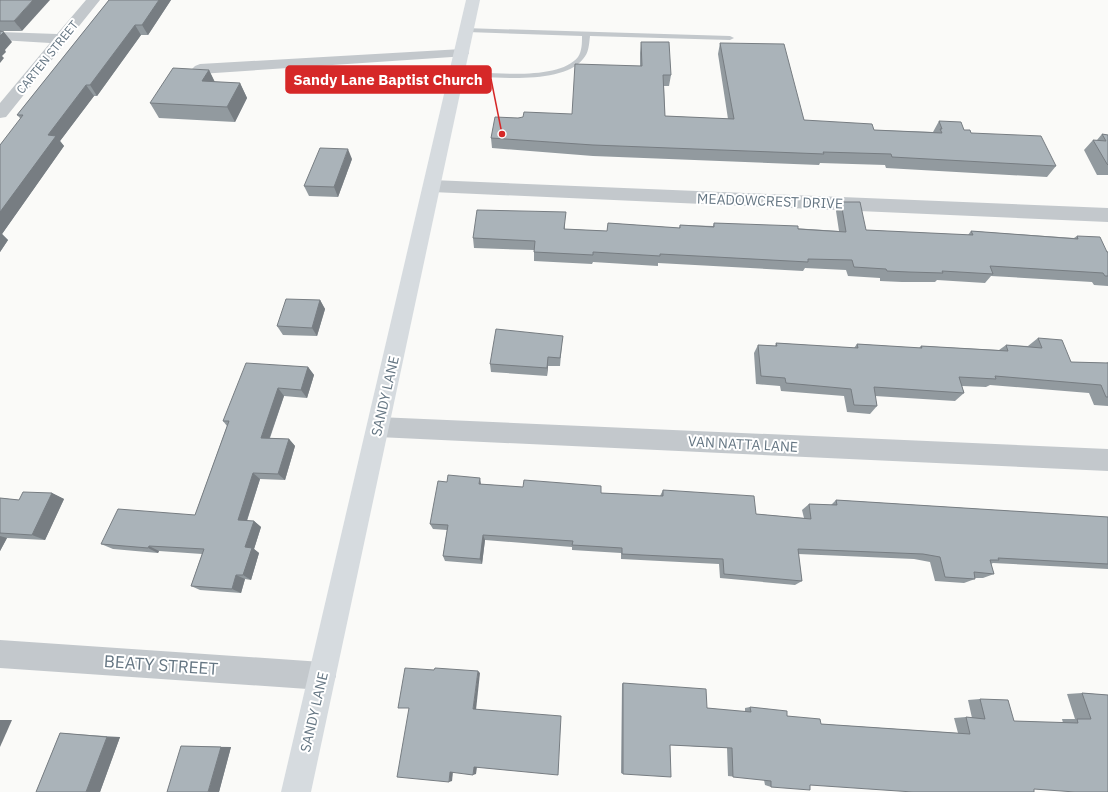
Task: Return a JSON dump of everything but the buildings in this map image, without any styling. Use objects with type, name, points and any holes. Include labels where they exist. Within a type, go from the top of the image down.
[{"type":"street","name":"CARTEN STREET","points":[[0,113],[93,0]]},
{"type":"street","name":"SANDY LANE","points":[[296,792],[473,0]]},
{"type":"street","points":[[0,36],[61,39]]},
{"type":"street","points":[[200,69],[459,63]]},
{"type":"street","name":"MEADOWCREST DRIVE","points":[[432,186],[1108,215]]},
{"type":"street","name":"VAN NATTA LANE","points":[[378,427],[1108,460]]},
{"type":"street","name":"BEATY STREET","points":[[0,654],[322,676]]},
{"type":"lane","points":[[467,30],[730,38]]},
{"type":"lane","points":[[459,63],[537,75],[552,72],[569,67],[580,59],[585,51],[586,34]]},
{"type":"place","name":"Sandy Lane Baptist Church","points":[[502,134]]}]
